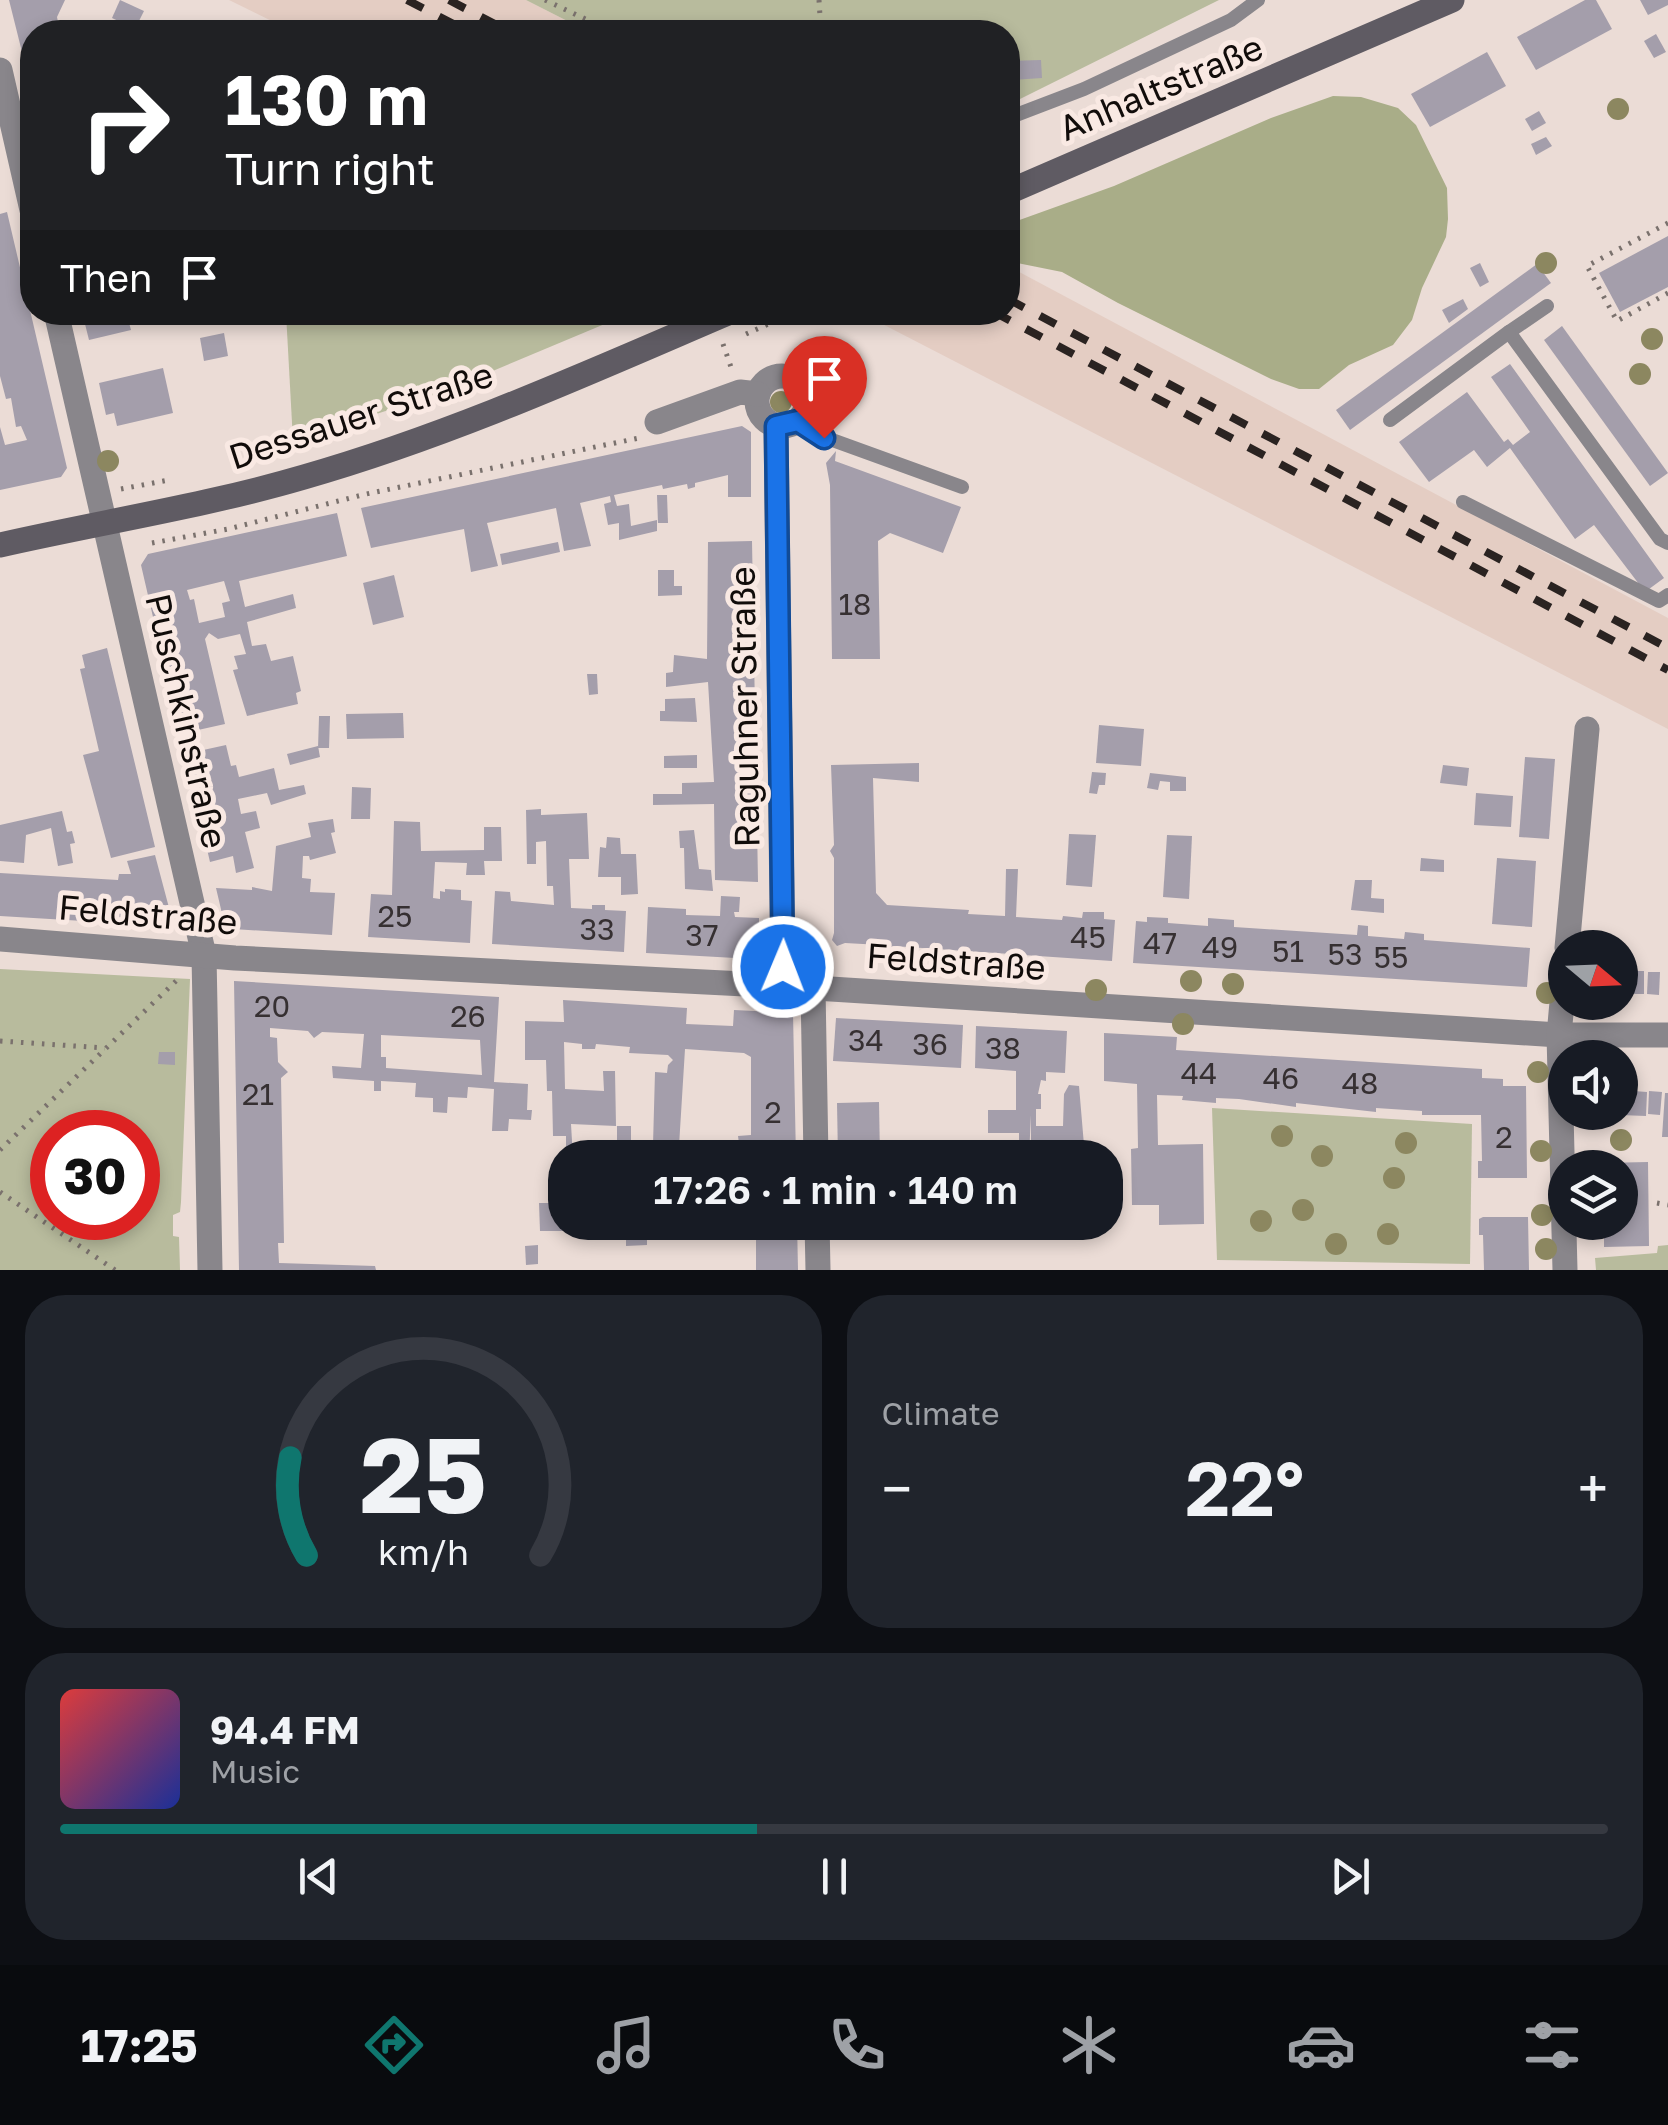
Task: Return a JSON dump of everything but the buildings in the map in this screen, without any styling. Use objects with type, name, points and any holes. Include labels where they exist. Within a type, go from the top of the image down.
[{"type":"street","name":"Anhaltstraße","points":[[1020,187],[1439,3]]},
{"type":"street","points":[[0,70],[20,158]]},
{"type":"street","name":"Puschkinstraße","points":[[59,325],[204,955],[210,1270]]},
{"type":"street","name":"Dessauer Straße","points":[[0,545],[286,482],[420,440],[700,325]]},
{"type":"street","name":"Raguhner Straße","points":[[776,376],[784,376],[800,383],[807,398],[804,414],[787,423],[763,417],[758,410],[758,394],[776,376]]},
{"type":"street","name":"Raguhner Straße","points":[[658,422],[740,392],[758,394]]},
{"type":"street","name":"Raguhner Straße","points":[[783,986],[787,423]]},
{"type":"street","points":[[1569,930],[1587,729]]},
{"type":"street","name":"Feldstraße","points":[[0,939],[204,955],[783,986],[1560,1035],[1668,1035]]},
{"type":"street","points":[[813,988],[816,1140]]},
{"type":"street","points":[[1561,1020],[1565,1270]]},
{"type":"street","points":[[817,1240],[818,1270]]},
{"type":"lane","points":[[1020,113],[1084,89],[1231,20],[1258,0]]},
{"type":"lane","points":[[1390,420],[1548,306]]},
{"type":"lane","points":[[1509,332],[1660,539],[1668,543]]},
{"type":"lane","points":[[787,423],[962,488]]},
{"type":"lane","points":[[1463,502],[1658,601],[1668,595]]},
{"type":"path","points":[[544,0],[587,20]]},
{"type":"path","points":[[1668,224],[1587,266],[1617,321],[1668,293]]},
{"type":"path","points":[[366,494],[650,436],[658,422]]},
{"type":"path","points":[[98,494],[176,478]]},
{"type":"path","points":[[0,1150],[204,955]]},
{"type":"path","points":[[0,1041],[105,1048]]},
{"type":"path","points":[[0,1192],[115,1270]]},
{"type":"path","points":[[1657,1203],[1668,1205]]},
{"type":"shaded area","points":[[229,0],[526,0],[565,20],[270,20]]},
{"type":"shaded area","points":[[1020,272],[1668,618],[1668,729],[884,325],[1020,325]]},
{"type":"green space","points":[[526,0],[1219,0],[1020,99],[1020,20],[565,20]]},
{"type":"green space","points":[[1333,96],[1361,97],[1398,108],[1416,125],[1447,188],[1446,237],[1412,320],[1393,345],[1349,365],[1319,389],[1299,389],[1271,379],[1062,272],[1020,263],[1020,220],[1114,186],[1271,118]]},
{"type":"green space","points":[[287,325],[602,325],[438,394],[293,441]]},
{"type":"green space","points":[[0,969],[190,979],[181,1202],[180,1212],[173,1215],[173,1236],[179,1237],[180,1270],[0,1270]]},
{"type":"green space","points":[[1212,1108],[1472,1124],[1470,1264],[1217,1260]]},
{"type":"green space","points":[[1668,1245],[1668,1270],[1596,1270],[1595,1258],[1657,1253],[1658,1246]]},
{"type":"railway","points":[[407,0],[446,20]]},
{"type":"railway","points":[[449,0],[487,20]]},
{"type":"railway","points":[[1020,305],[1668,648]]},
{"type":"railway","points":[[1018,325],[1668,670]]},
{"type":"route","points":[[783,967],[776,426],[798,421],[824,438]]}]
